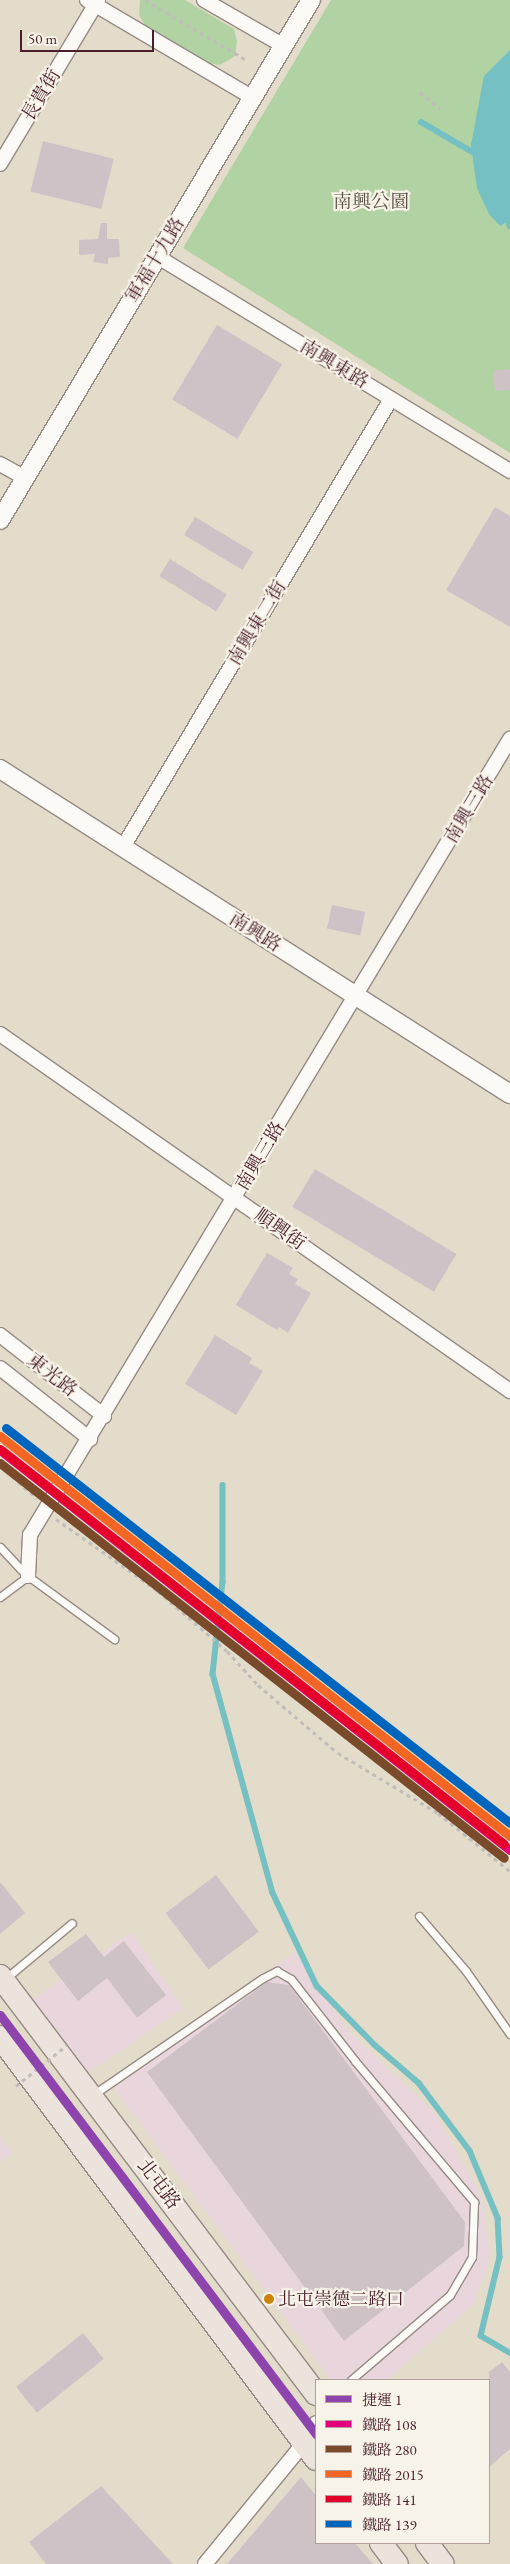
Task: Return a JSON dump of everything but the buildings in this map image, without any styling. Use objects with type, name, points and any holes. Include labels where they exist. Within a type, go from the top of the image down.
[{"type":"main road","name":"北屯路","points":[[1,1978],[315,2393]]},
{"type":"main road","name":"北屯路","points":[[0,2037],[310,2451]]},
{"type":"main road","points":[[382,2544],[397,2564]]},
{"type":"main road","points":[[428,2544],[443,2564]]},
{"type":"street","points":[[204,0],[284,46]]},
{"type":"street","name":"軍福十九路","points":[[0,520],[311,0]]},
{"type":"street","points":[[94,2],[252,97]]},
{"type":"street","name":"長貴街","points":[[0,164],[94,2]]},
{"type":"street","name":"南興東路","points":[[158,257],[510,471]]},
{"type":"street","name":"南興東二街","points":[[123,847],[391,399]]},
{"type":"street","points":[[0,464],[25,478]]},
{"type":"street","name":"南興三路","points":[[28,1576],[30,1535],[104,1416],[510,739]]},
{"type":"street","name":"南興路","points":[[0,769],[510,1094]]},
{"type":"street","name":"順興街","points":[[0,1034],[510,1391]]},
{"type":"street","name":"東光路","points":[[0,1335],[104,1416]]},
{"type":"street","name":"東光路","points":[[0,1368],[90,1439]]},
{"type":"street","points":[[205,2564],[310,2451],[315,2428]]},
{"type":"lane","points":[[0,1547],[28,1576],[114,1639]]},
{"type":"lane","points":[[0,1598],[28,1576]]},
{"type":"lane","points":[[419,1916],[466,1971],[510,2034]]},
{"type":"lane","points":[[1,1978],[72,1923]]},
{"type":"lane","points":[[91,2096],[262,1978],[277,1970],[291,1979],[355,2062],[474,2202],[472,2256],[450,2295],[351,2379]]},
{"type":"path","points":[[145,0],[248,61]]},
{"type":"path","points":[[420,92],[440,108]]},
{"type":"path","points":[[80,1535],[152,1586],[222,1647],[288,1711],[338,1753],[438,1813],[510,1871]]},
{"type":"path","points":[[16,2086],[67,2045]]},
{"type":"shaded area","points":[[132,1932],[183,2008],[81,2077],[30,2001]]},
{"type":"shaded area","points":[[294,1952],[350,2033],[434,2112],[482,2198],[490,2258],[474,2304],[388,2379],[330,2379],[114,2088]]},
{"type":"shaded area","points":[[0,2136],[13,2154],[0,2162]]},
{"type":"green space","points":[[140,0],[185,0],[234,29],[237,41],[235,56],[220,65],[208,63],[145,25],[139,15]]},
{"type":"green space","name":"南興公園","points":[[331,0],[510,0],[510,453],[183,248]]},
{"type":"water","points":[[510,50],[510,220],[500,226],[489,214],[477,188],[471,145],[484,76]]},
{"type":"waterway","points":[[421,122],[471,151]]},
{"type":"waterway","points":[[509,221],[510,226]]},
{"type":"waterway","points":[[223,1485],[223,1582],[213,1674],[273,1893],[317,1986],[375,2045],[419,2083],[470,2151],[498,2218],[500,2257],[481,2336],[510,2353]]},
{"type":"metro line","name":"1","points":[[0,2015],[315,2433]]},
{"type":"rail line","name":"139","points":[[6,1428],[510,1823]]},
{"type":"rail line","name":"2015","points":[[0,1436],[510,1836]]},
{"type":"rail line","name":"141","points":[[0,1449],[504,1844]]},
{"type":"rail line","name":"108","points":[[0,1450],[510,1850]]},
{"type":"rail line","name":"280","points":[[0,1463],[504,1858]]},
{"type":"place","name":"北屯崇德二路口","points":[[269,2299]]}]
